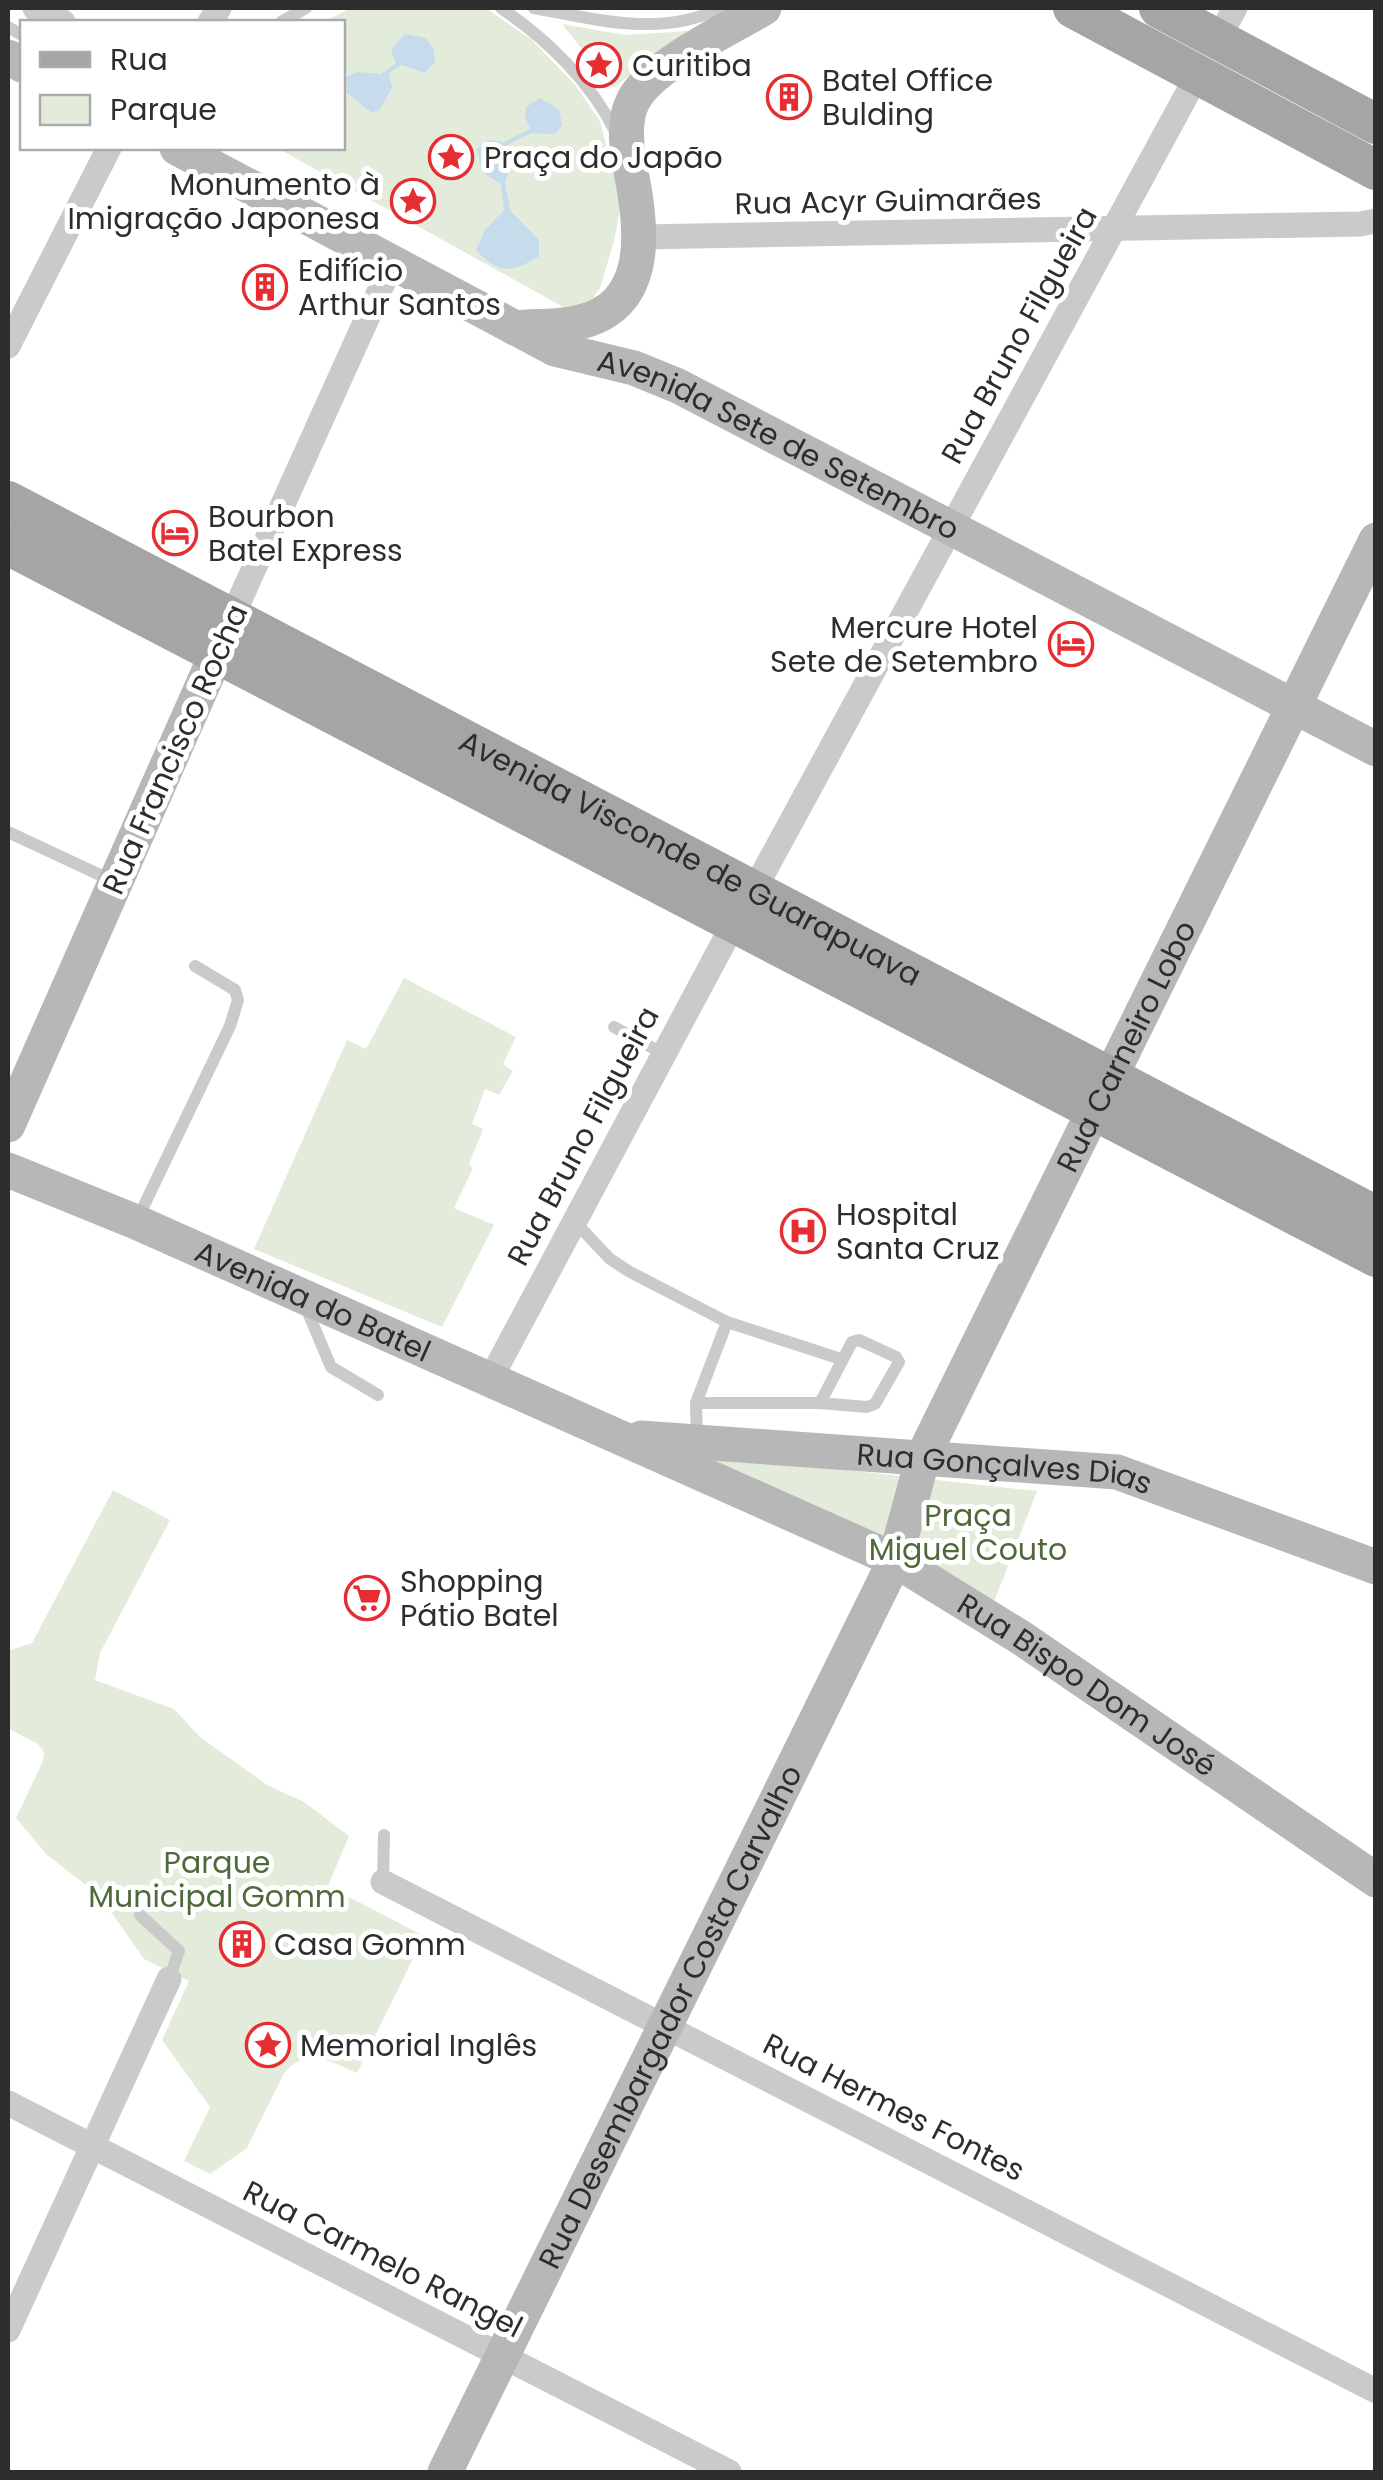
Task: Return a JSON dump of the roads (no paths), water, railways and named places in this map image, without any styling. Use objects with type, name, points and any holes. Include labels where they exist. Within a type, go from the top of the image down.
[{"type":"main road","points":[[512,328],[578,322],[604,312],[630,283],[639,260],[640,238],[627,152],[631,104],[642,86],[658,72],[764,8]]},
{"type":"main road","points":[[1073,8],[1376,170]]},
{"type":"main road","points":[[1159,8],[1226,23],[1376,124]]},
{"type":"main road","name":"Avenida Sete de Setembro","points":[[181,150],[555,349],[634,368],[678,386],[1376,750]]},
{"type":"main road","name":"Avenida Visconde de Guarapuava","points":[[8,501],[48,522],[224,635],[744,907],[1004,1064],[1102,1093],[1376,1216]]},
{"type":"main road","points":[[48,522],[88,587]]},
{"type":"main road","name":"Rua Carneiro Lobo","points":[[895,1560],[923,1457],[1376,540]]},
{"type":"main road","name":"Avenida Visconde de Guarapuava","points":[[8,545],[88,587],[224,635]]},
{"type":"main road","name":"Rua Francisco Rocha","points":[[8,1125],[224,635]]},
{"type":"main road","name":"Avenida Visconde de Guarapuava","points":[[744,907],[969,1002],[1102,1093],[1376,1257]]},
{"type":"main road","points":[[969,1002],[1004,1064]]},
{"type":"main road","name":"Avenida do Batel","points":[[8,1170],[136,1222],[620,1437]]},
{"type":"main road","name":"Rua Gonçalves Dias","points":[[620,1437],[1117,1472],[1376,1567]]},
{"type":"main road","name":"Rua Bispo Dom José","points":[[620,1437],[895,1560],[1020,1637],[1376,1880]]},
{"type":"main road","name":"Rua Desembargador Costa Carvalho","points":[[445,2472],[895,1560]]},
{"type":"street","points":[[35,8],[58,20]]},
{"type":"street","name":"Rua Bruno Filgueira","points":[[490,1380],[1198,74]]},
{"type":"street","points":[[8,346],[107,150]]},
{"type":"street","name":"Rua Acyr Guimarães","points":[[640,238],[1376,221]]},
{"type":"street","name":"Rua Francisco Rocha","points":[[224,635],[392,263]]},
{"type":"street","name":"Rua Hermes Fontes","points":[[383,1882],[1376,2391]]},
{"type":"street","points":[[8,2330],[169,1979]]},
{"type":"street","name":"Rua Carmelo Rangel","points":[[8,2103],[729,2472]]},
{"type":"lane","points":[[501,8],[546,41],[572,70],[608,117],[627,152]]},
{"type":"lane","points":[[534,8],[617,24],[702,17],[720,8]]},
{"type":"lane","points":[[8,832],[116,882]]},
{"type":"lane","points":[[136,1222],[230,1026],[238,1000],[235,990],[195,966]]},
{"type":"lane","points":[[614,1026],[664,1054]]},
{"type":"lane","points":[[574,1222],[610,1260],[727,1322],[841,1359]]},
{"type":"lane","points":[[302,1296],[330,1367],[378,1395]]},
{"type":"lane","points":[[697,1440],[696,1403],[727,1322]]},
{"type":"lane","points":[[696,1403],[868,1407],[874,1404],[898,1362],[896,1357],[859,1340],[852,1342],[820,1403]]},
{"type":"lane","points":[[383,1882],[384,1835]]},
{"type":"lane","points":[[140,1915],[178,1951],[169,1979]]},
{"type":"water","points":[[405,34],[426,38],[434,50],[435,61],[425,73],[402,65],[389,73],[392,88],[379,111],[371,112],[347,93],[346,77],[358,72],[381,74],[396,63],[391,50]]},
{"type":"water","points":[[540,98],[559,110],[562,125],[555,134],[531,133],[506,146],[513,157],[505,182],[510,210],[539,240],[539,256],[506,269],[492,264],[476,250],[485,230],[504,210],[501,184],[482,172],[477,149],[489,140],[504,142],[530,129],[526,107]]},
{"type":"place","name":"Curitiba","points":[[599,65]]},
{"type":"place","name":"Batel Office Bulding","points":[[789,97]]},
{"type":"place","name":"Praça do Japão","points":[[451,157]]},
{"type":"place","name":"Monumento à Imigração Japonesa","points":[[413,201]]},
{"type":"place","name":"Edifício Arthur Santos","points":[[265,287]]},
{"type":"place","name":"Bourbon Batel Express","points":[[175,533]]},
{"type":"place","name":"Mercure Hotel Sete de Setembro","points":[[1071,644]]},
{"type":"place","name":"Hospital Santa Cruz","points":[[803,1231]]},
{"type":"place","name":"Shopping Pátio Batel","points":[[367,1598]]},
{"type":"place","name":"Casa Gomm","points":[[242,1944]]},
{"type":"place","name":"Memorial Inglês","points":[[268,2045]]},
{"type":"park label","name":"Praça Miguel Couto","points":[[968,1532]]},
{"type":"park label","name":"Parque Municipal Gomm","points":[[217,1879]]}]
